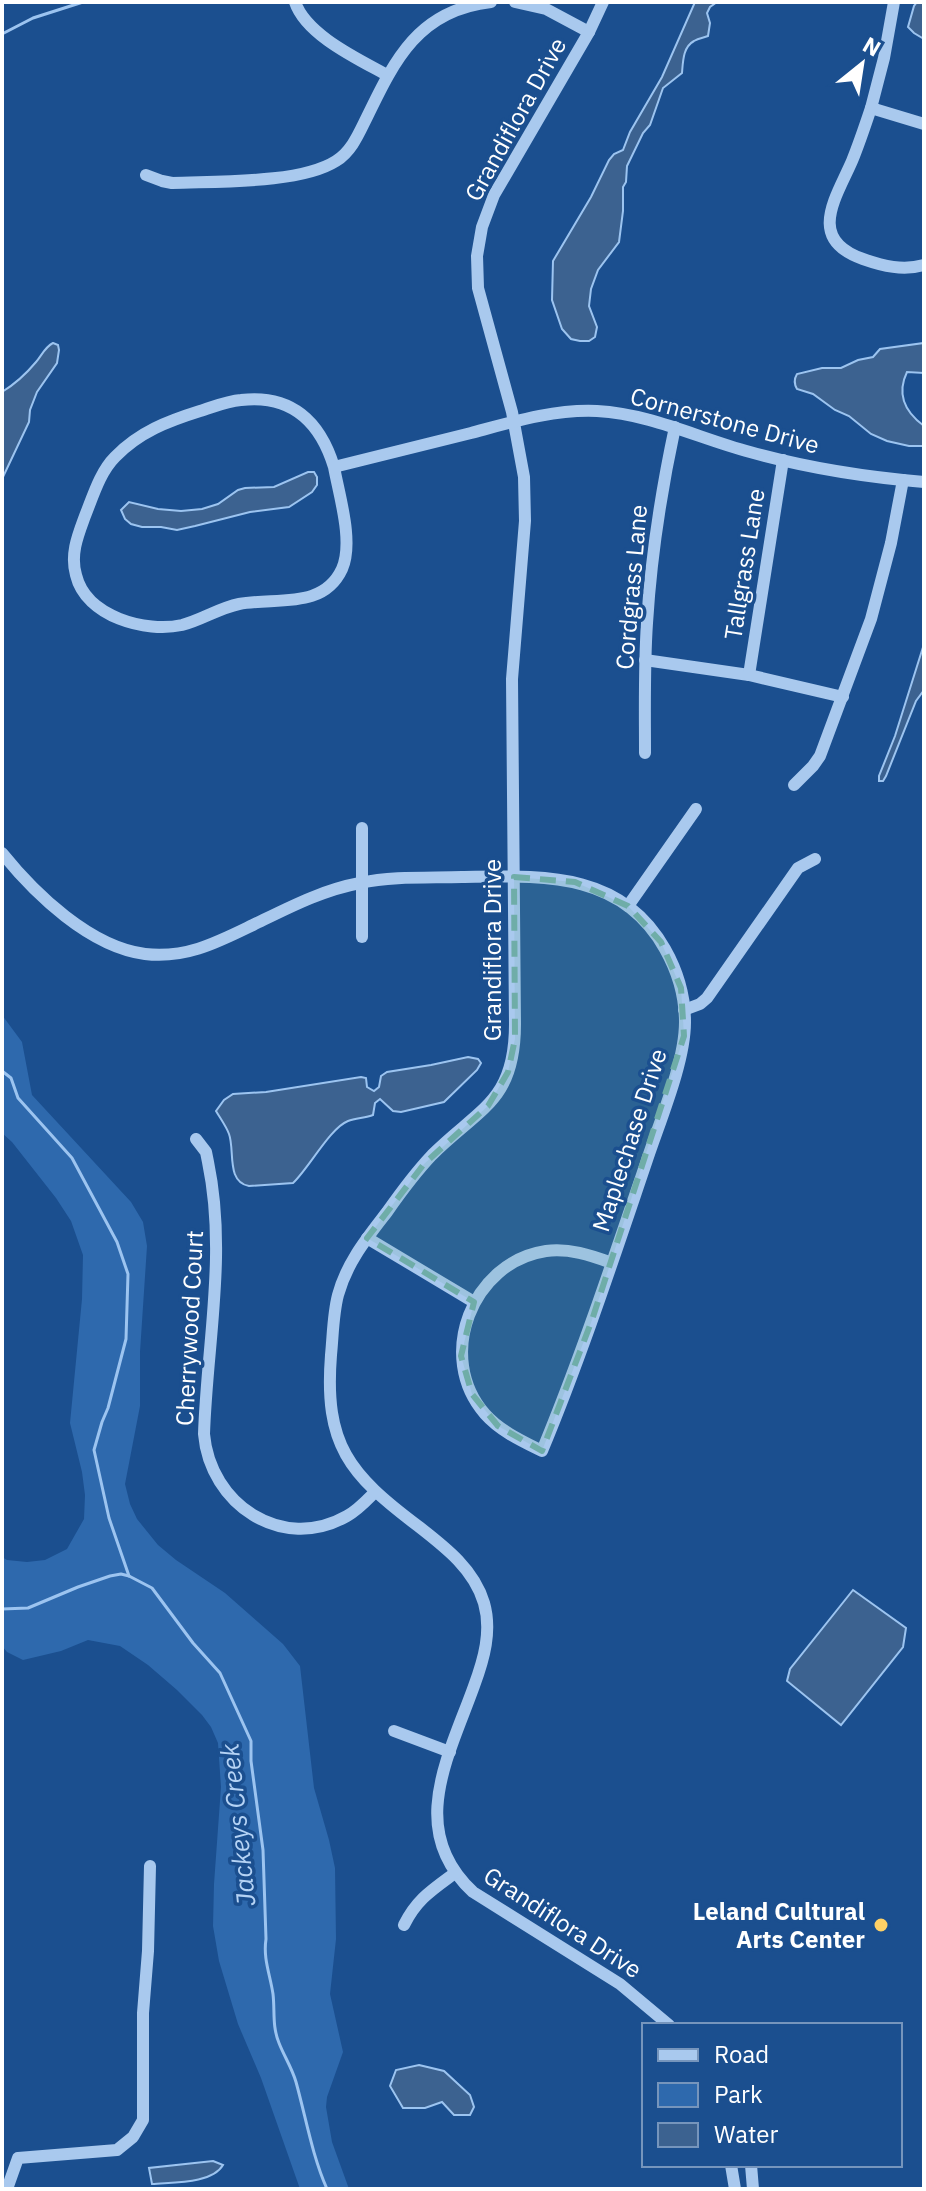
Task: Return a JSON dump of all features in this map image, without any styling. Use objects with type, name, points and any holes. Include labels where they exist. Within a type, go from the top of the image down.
[{"type":"street","points":[[295,2],[309,24],[387,75]]},
{"type":"street","points":[[146,175],[172,183],[292,177],[326,167],[352,145],[387,75],[404,49],[421,31],[454,11],[491,2]]},
{"type":"street","points":[[515,2],[546,9],[589,32]]},
{"type":"street","name":"Grandiflora Drive","points":[[603,2],[589,32],[502,179],[487,210],[477,256],[478,288],[515,422],[525,502],[512,679],[515,1039],[512,1061],[503,1085],[488,1106],[424,1164],[351,1261],[337,1300],[329,1385],[332,1418],[355,1470],[375,1492],[455,1556],[474,1581],[484,1603],[487,1628],[484,1654],[439,1784],[436,1816],[441,1844],[455,1873],[473,1892],[609,1976],[667,2023]]},
{"type":"street","points":[[894,2],[871,108],[829,219],[833,234],[843,249],[859,258],[897,267],[924,265]]},
{"type":"street","points":[[871,108],[924,124]]},
{"type":"street","points":[[239,400],[273,401],[299,412],[309,420],[324,441],[334,467],[346,535],[345,562],[329,586],[312,597],[296,601],[246,603],[179,625],[152,627],[129,622],[107,612],[90,599],[79,584],[74,565],[76,542],[106,469],[128,445],[169,421],[239,400]]},
{"type":"street","name":"Cornerstone Drive","points":[[334,467],[515,422],[558,413],[594,411],[631,415],[783,460],[866,476],[924,482]]},
{"type":"street","name":"Cordgrass Lane","points":[[645,753],[649,590],[656,528],[675,427]]},
{"type":"street","name":"Tallgrass Lane","points":[[749,675],[783,460]]},
{"type":"street","points":[[794,785],[820,756],[843,697],[878,593],[903,480]]},
{"type":"street","points":[[645,660],[749,675],[843,697]]},
{"type":"street","points":[[628,906],[696,809]]},
{"type":"street","points":[[362,828],[362,937]]},
{"type":"street","name":"Maplechase Drive","points":[[2,853],[36,891],[74,922],[116,947],[145,954],[177,955],[204,948],[303,901],[362,882],[537,877],[575,882],[603,892],[628,906],[652,929],[670,958],[681,988],[684,1010],[682,1050],[612,1263],[542,1451],[498,1426],[486,1415],[466,1381],[461,1356],[464,1329],[474,1302]]},
{"type":"street","points":[[684,1010],[707,998],[798,868],[815,859]]},
{"type":"street","name":"Cherrywood Court","points":[[196,1139],[206,1152],[217,1227],[217,1271],[204,1434],[206,1454],[216,1478],[247,1511],[259,1519],[288,1528],[314,1527],[338,1520],[359,1508],[375,1492]]},
{"type":"street","points":[[367,1238],[474,1302],[498,1272],[532,1254],[575,1251],[612,1263]]},
{"type":"street","points":[[394,1731],[450,1752]]},
{"type":"street","points":[[7,2189],[18,2158],[117,2150],[133,2137],[143,2120],[143,2013],[150,1866]]},
{"type":"street","points":[[404,1925],[426,1893],[455,1873]]},
{"type":"street","points":[[731,2167],[735,2189]]},
{"type":"street","points":[[751,2167],[753,2189]]},
{"type":"highlighted area","points":[[514,877],[575,882],[628,906],[661,942],[681,988],[684,1036],[592,1320],[542,1451],[498,1426],[472,1394],[461,1356],[474,1302],[367,1238],[424,1164],[488,1106],[508,1072],[515,1039]]},
{"type":"green space","points":[[2,1015],[22,1042],[32,1095],[131,1202],[143,1222],[147,1246],[140,1406],[125,1484],[130,1504],[137,1519],[158,1545],[225,1593],[283,1644],[300,1666],[314,1788],[335,1868],[336,1939],[330,1994],[343,2052],[326,2107],[332,2142],[349,2189],[300,2189],[261,2078],[238,2024],[219,1961],[213,1926],[221,1787],[218,1743],[211,1727],[177,1690],[120,1646],[88,1640],[61,1651],[23,1660],[2,1646],[2,1557],[27,1562],[45,1560],[67,1549],[84,1519],[85,1495],[70,1423],[83,1255],[71,1221],[56,1198],[2,1133]]},
{"type":"water","points":[[695,2],[717,2],[707,13],[710,23],[708,36],[688,47],[682,73],[663,88],[650,125],[627,166],[619,242],[598,270],[591,289],[589,306],[597,327],[595,337],[589,341],[571,339],[562,329],[552,300],[553,261],[609,160],[623,150],[662,77]]},
{"type":"water","points":[[917,2],[924,2],[924,39],[908,27]]},
{"type":"water","points":[[53,343],[58,345],[59,350],[57,363],[37,392],[29,422],[2,479],[2,392],[24,375]]},
{"type":"water","points":[[924,343],[924,373],[907,372],[902,388],[907,409],[924,426],[924,446],[909,446],[871,434],[849,416],[813,394],[797,389],[795,385],[797,374],[822,368],[841,368],[873,357],[880,349]]},
{"type":"water","points":[[314,472],[317,485],[312,492],[289,507],[250,512],[177,530],[131,524],[121,510],[129,502],[158,509],[202,509],[218,504],[238,490],[274,487]]},
{"type":"water","points":[[924,644],[924,690],[916,701],[886,776],[879,781],[879,776]]},
{"type":"water","points":[[468,1057],[481,1063],[444,1102],[401,1112],[393,1111],[380,1099],[375,1103],[373,1115],[341,1125],[293,1183],[249,1186],[237,1178],[229,1134],[216,1111],[233,1094],[361,1077],[366,1078],[367,1087],[374,1091],[379,1087],[381,1076],[387,1072]]},
{"type":"water","points":[[853,1590],[906,1628],[903,1647],[841,1725],[787,1681],[790,1669]]},
{"type":"water","points":[[419,2065],[444,2071],[470,2095],[474,2107],[470,2115],[454,2115],[442,2102],[425,2108],[403,2108],[390,2086],[396,2070]]},
{"type":"water","points":[[213,2161],[223,2165],[210,2176],[152,2184],[149,2168]]},
{"type":"waterway","points":[[2,34],[33,18],[83,2]]},
{"type":"waterway","points":[[2,1071],[11,1078],[18,1098],[72,1158],[117,1242],[128,1274],[126,1339],[94,1450],[109,1518],[129,1576]]},
{"type":"waterway","name":"Jackeys Creek","points":[[2,1609],[28,1608],[110,1576],[129,1576],[152,1588],[220,1673],[251,1741],[263,1850],[265,1953],[273,1994],[275,2031],[294,2077],[313,2150],[327,2189]]},
{"type":"place","name":"Leland Cultural Arts Center","points":[[881,1925]]}]
